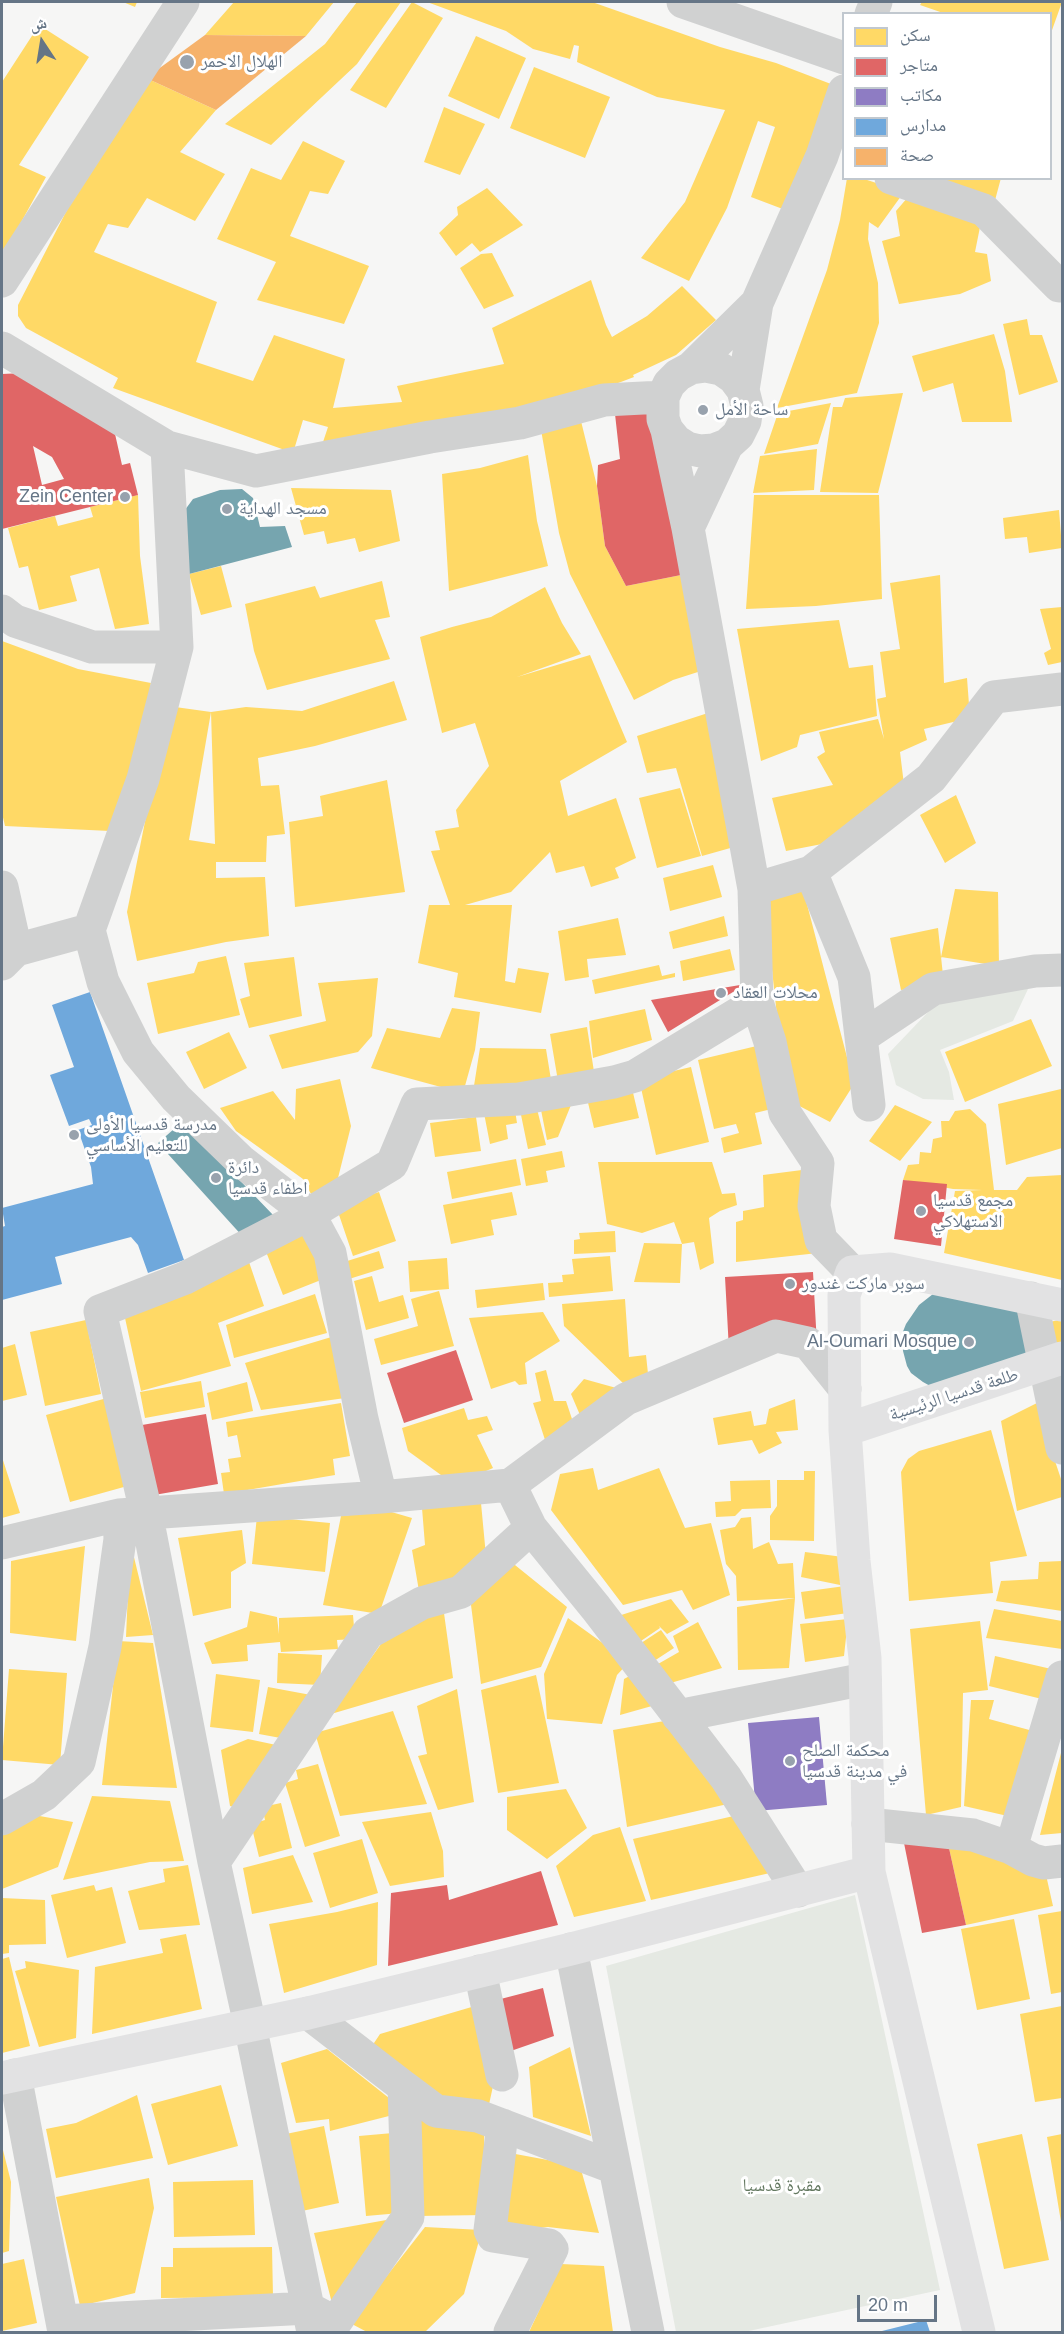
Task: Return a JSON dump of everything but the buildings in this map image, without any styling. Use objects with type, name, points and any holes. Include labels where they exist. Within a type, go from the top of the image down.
[{"type":"main road","points":[[979,2332],[869,1872],[865,1658],[854,1561],[845,1430],[844,1295],[852,1272],[890,1269],[1062,1305]]},
{"type":"main road","name":"طلعة قدسيا الرئيسية","points":[[845,1430],[1053,1361]]},
{"type":"main road","points":[[8,2076],[308,2013],[571,1949],[869,1872]]},
{"type":"street","points":[[2,281],[183,2]]},
{"type":"street","points":[[683,2],[842,58]]},
{"type":"street","points":[[842,98],[833,160],[757,303],[691,368],[678,375],[669,384],[663,397],[663,419],[688,528],[754,889],[757,1002],[770,1042],[785,1113],[818,1163],[814,1206],[821,1240],[852,1272]]},
{"type":"street","points":[[897,180],[984,210],[1059,286],[1062,286]]},
{"type":"street","points":[[743,390],[757,303]]},
{"type":"street","points":[[2,348],[167,447],[256,471],[430,437],[520,423],[604,400],[663,397]]},
{"type":"street","points":[[667,430],[676,441],[687,448],[700,451],[714,450],[727,445],[738,435],[745,421],[747,406],[743,390],[734,378],[721,369],[706,366],[691,368]]},
{"type":"street","points":[[688,528],[727,445]]},
{"type":"street","points":[[167,447],[177,647],[143,779],[89,930],[103,982],[138,1052],[176,1098],[241,1161],[309,1214],[330,1253],[362,1419],[381,1497]]},
{"type":"street","points":[[2,612],[15,621],[92,647],[177,647]]},
{"type":"street","points":[[754,889],[811,872],[931,778],[994,697],[1062,689]]},
{"type":"street","points":[[811,872],[854,977],[863,1036],[869,1105]]},
{"type":"street","points":[[2,887],[9,957],[89,930]]},
{"type":"street","points":[[863,1036],[933,989],[1035,971],[1062,970]]},
{"type":"street","points":[[327,2324],[250,2025],[133,1514],[100,1311],[185,1278],[309,1214],[392,1164],[417,1104],[519,1099],[634,1076],[757,1002]]},
{"type":"street","points":[[1031,1298],[1053,1361],[1062,1448]]},
{"type":"street","points":[[2,1543],[133,1514],[381,1497],[510,1485],[626,1399],[776,1336],[808,1343],[845,1389]]},
{"type":"street","points":[[510,1485],[531,1528],[596,1608],[726,1778],[798,1891]]},
{"type":"street","points":[[2,1819],[44,1795],[79,1762],[105,1647],[120,1539],[133,1514]]},
{"type":"street","points":[[214,1862],[368,1633],[422,1603],[461,1592],[531,1528]]},
{"type":"street","points":[[1011,1848],[1062,1677]]},
{"type":"street","points":[[678,1716],[865,1679]]},
{"type":"street","points":[[868,1824],[974,1835],[1011,1848],[1033,1860],[1044,1863],[1062,1861]]},
{"type":"street","points":[[571,1949],[648,2332]]},
{"type":"street","points":[[480,1971],[502,2075]]},
{"type":"street","points":[[308,2013],[436,2111],[478,2116],[615,2168]]},
{"type":"street","points":[[8,2076],[63,2326],[327,2324]]},
{"type":"street","points":[[327,2324],[408,2217],[404,2087]]},
{"type":"street","points":[[503,2125],[490,2230],[493,2236],[549,2245],[552,2248],[510,2332]]},
{"type":"green space","points":[[1029,987],[1013,1021],[940,1050],[949,1072],[954,1100],[923,1099],[896,1085],[888,1054],[951,988]]},
{"type":"green space","name":"مقبرة قدسيا","points":[[855,1895],[940,2290],[744,2332],[676,2332],[606,1966]]},
{"type":"place","name":"الهلال الاحمر","points":[[187,62]]},
{"type":"place","name":"ساحة الأمل","points":[[703,410]]},
{"type":"place","name":"Zein Center","points":[[125,497]]},
{"type":"place","name":"مسجد الهداية","points":[[227,509]]},
{"type":"place","name":"محلات العقاد","points":[[721,993]]},
{"type":"place","name":"مدرسة قدسيا الأولى للتعليم الأساسي","points":[[74,1135]]},
{"type":"place","name":"دائرة اطفاء قدسيا","points":[[216,1178]]},
{"type":"place","name":"مجمع قدسيا الاستهلاكي","points":[[921,1211]]},
{"type":"place","name":"سوبر ماركت غندور","points":[[790,1284]]},
{"type":"place","name":"Al-Oumari Mosque","points":[[969,1342]]},
{"type":"place","name":"محكمة الصلح في مدينة قدسيا","points":[[790,1761]]}]
